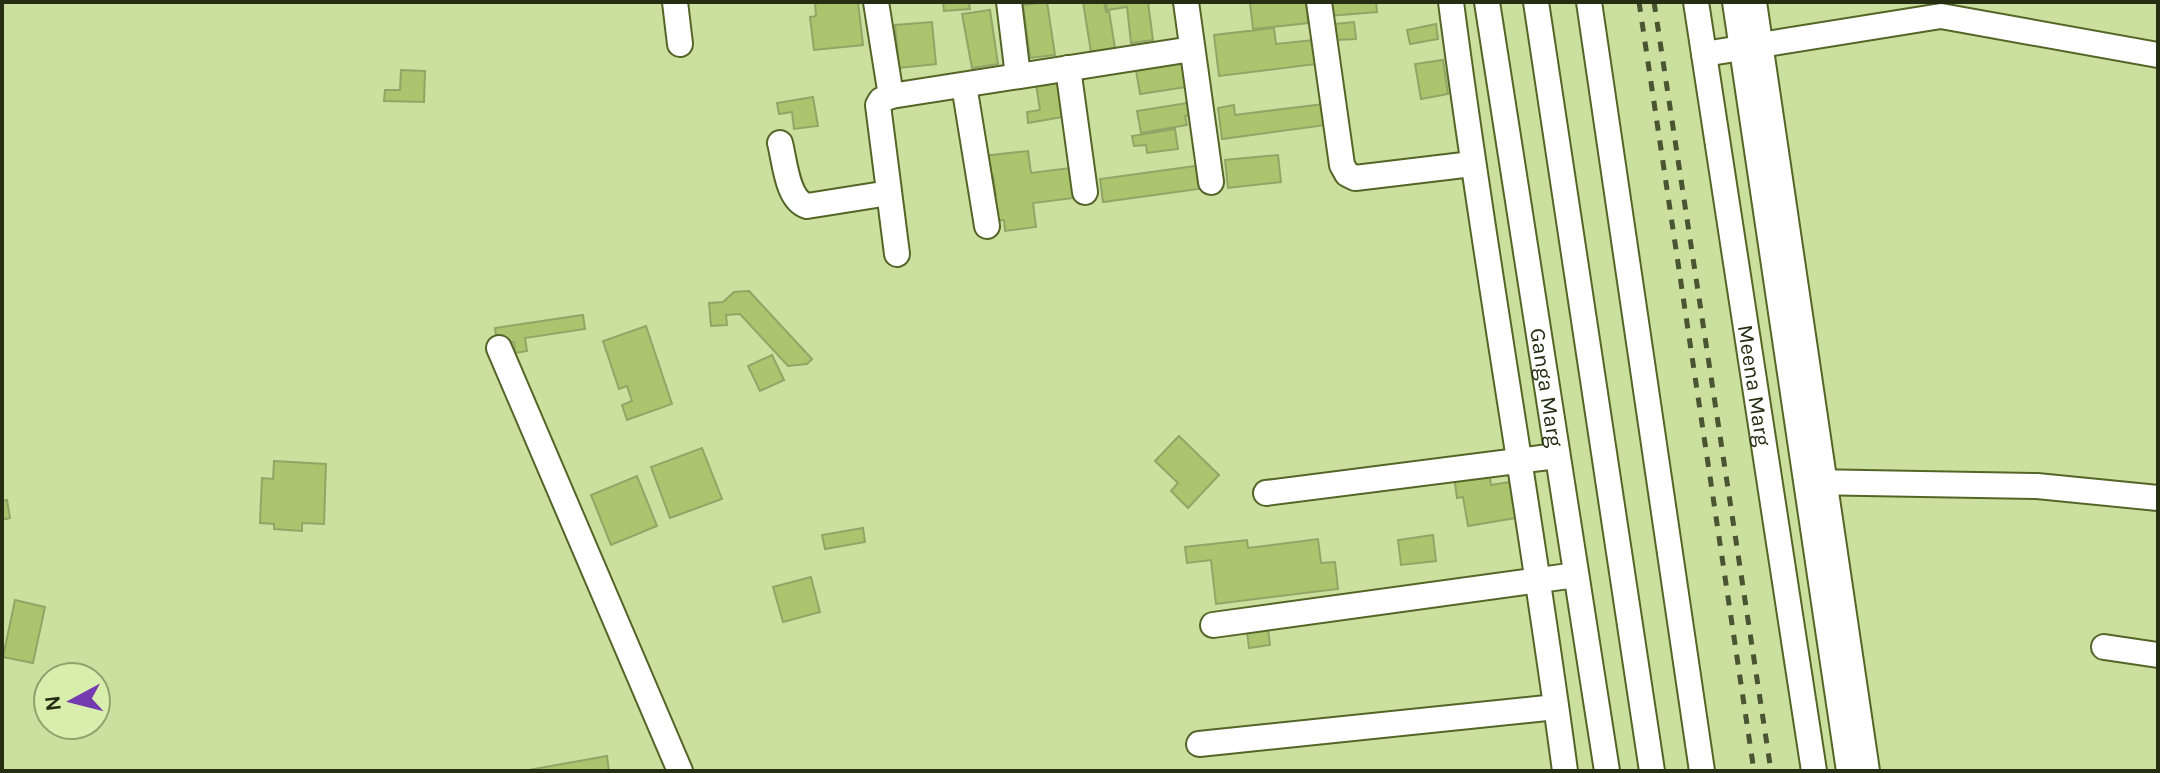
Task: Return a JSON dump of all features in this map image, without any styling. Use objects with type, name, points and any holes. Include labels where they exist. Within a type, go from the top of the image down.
[{"type":"street","points":[[675,2],[680,44]]},
{"type":"street","points":[[876,2],[891,96]]},
{"type":"street","points":[[1009,2],[1018,76]]},
{"type":"street","points":[[1186,2],[1211,182]]},
{"type":"street","points":[[1319,2],[1342,165],[1347,174],[1355,178],[1472,164]]},
{"type":"street","points":[[1451,2],[1472,164],[1565,766],[1605,762]]},
{"type":"street","name":"Ganga Marg","points":[[1487,2],[1605,762]]},
{"type":"street","points":[[1536,2],[1652,771]]},
{"type":"street","points":[[1589,2],[1702,771]]},
{"type":"street","name":"Meena Marg","points":[[1696,2],[1814,771]]},
{"type":"street","points":[[1735,2],[1750,45],[1815,482],[1867,771]]},
{"type":"street","points":[[1750,45],[1754,2]]},
{"type":"street","points":[[1704,54],[1940,9],[2158,55]]},
{"type":"street","points":[[897,254],[878,105],[881,100],[1192,49]]},
{"type":"street","points":[[1068,68],[1085,192]]},
{"type":"street","points":[[964,85],[987,226]]},
{"type":"street","points":[[780,143],[799,204],[807,206],[889,193]]},
{"type":"street","points":[[499,348],[680,771]]},
{"type":"street","points":[[1266,493],[1557,456]]},
{"type":"street","points":[[1815,482],[2037,486],[2158,498]]},
{"type":"street","points":[[1815,482],[1849,771]]},
{"type":"street","points":[[1213,625],[1576,575]]},
{"type":"street","points":[[2104,647],[2158,655]]},
{"type":"street","points":[[1199,744],[1556,707]]},
{"type":"building","points":[[815,2],[858,2],[863,45],[814,50],[810,17],[816,16]]},
{"type":"building","points":[[943,2],[969,2],[970,9],[944,11]]},
{"type":"building","points":[[1047,2],[1055,55],[1030,58],[1023,5]]},
{"type":"building","points":[[1083,2],[1104,2],[1106,12],[1109,11],[1115,48],[1091,52]]},
{"type":"building","points":[[1106,2],[1148,2],[1153,40],[1131,43],[1127,7],[1107,10]]},
{"type":"building","points":[[1306,2],[1308,23],[1253,29],[1250,3]]},
{"type":"building","points":[[1328,2],[1376,2],[1377,12],[1329,16]]},
{"type":"building","points":[[990,10],[998,64],[972,68],[962,14]]},
{"type":"building","points":[[932,22],[936,64],[899,68],[895,25]]},
{"type":"building","points":[[1354,22],[1356,39],[1336,40],[1335,24]]},
{"type":"building","points":[[1436,24],[1438,39],[1410,44],[1407,30]]},
{"type":"building","points":[[1274,28],[1276,44],[1313,40],[1316,64],[1219,76],[1214,35]]},
{"type":"building","points":[[1443,60],[1448,94],[1421,99],[1415,64]]},
{"type":"building","points":[[1190,62],[1193,86],[1140,94],[1136,70]]},
{"type":"building","points":[[401,70],[425,71],[424,102],[384,101],[385,90],[400,90]]},
{"type":"building","points":[[1062,80],[1068,116],[1028,123],[1027,112],[1040,110],[1036,84]]},
{"type":"building","points":[[813,97],[818,126],[794,129],[792,112],[779,114],[777,103]]},
{"type":"building","points":[[1194,102],[1196,114],[1185,116],[1187,125],[1141,133],[1137,111]]},
{"type":"building","points":[[1323,104],[1326,125],[1222,139],[1218,108],[1234,105],[1235,115]]},
{"type":"building","points":[[1175,129],[1178,149],[1147,153],[1146,145],[1134,146],[1132,136]]},
{"type":"building","points":[[1028,151],[1031,173],[1070,168],[1074,198],[1033,203],[1036,227],[1005,231],[1004,220],[993,221],[989,197],[996,196],[993,176],[985,177],[983,156]]},
{"type":"building","points":[[1278,155],[1281,182],[1228,188],[1225,160]]},
{"type":"building","points":[[1203,165],[1206,188],[1103,202],[1100,179]]},
{"type":"building","points":[[749,291],[812,359],[807,364],[788,366],[740,314],[726,315],[727,325],[711,326],[709,303],[723,302],[734,292]]},
{"type":"building","points":[[583,315],[585,329],[525,338],[527,351],[515,353],[514,342],[497,344],[495,328]]},
{"type":"building","points":[[646,326],[672,404],[627,420],[622,405],[632,401],[627,386],[619,389],[603,341]]},
{"type":"building","points":[[772,355],[784,380],[760,391],[748,366]]},
{"type":"building","points":[[1179,436],[1219,475],[1188,508],[1171,491],[1178,483],[1155,461]]},
{"type":"building","points":[[702,448],[722,499],[670,518],[651,467]]},
{"type":"building","points":[[274,461],[326,464],[324,524],[302,523],[302,531],[274,529],[274,524],[260,523],[262,478],[273,479]]},
{"type":"building","points":[[1489,470],[1491,485],[1510,482],[1516,518],[1468,526],[1463,497],[1457,498],[1454,476]]},
{"type":"building","points":[[637,476],[657,526],[611,545],[591,495]]},
{"type":"building","points":[[7,500],[10,518],[2,520],[2,501]]},
{"type":"building","points":[[863,528],[865,542],[825,549],[822,535]]},
{"type":"building","points":[[1433,535],[1436,561],[1401,565],[1398,540]]},
{"type":"building","points":[[1318,539],[1321,563],[1335,562],[1338,589],[1216,604],[1211,560],[1187,563],[1185,547],[1247,540],[1248,548]]},
{"type":"building","points":[[811,577],[820,612],[783,622],[773,587]]},
{"type":"building","points":[[15,600],[45,607],[32,663],[3,657]]},
{"type":"building","points":[[1268,628],[1270,645],[1249,648],[1247,631]]},
{"type":"building","points":[[607,756],[609,771],[523,771]]},
{"type":"railway","points":[[1639,2],[1754,771]]},
{"type":"railway","points":[[1654,2],[1771,771]]}]
